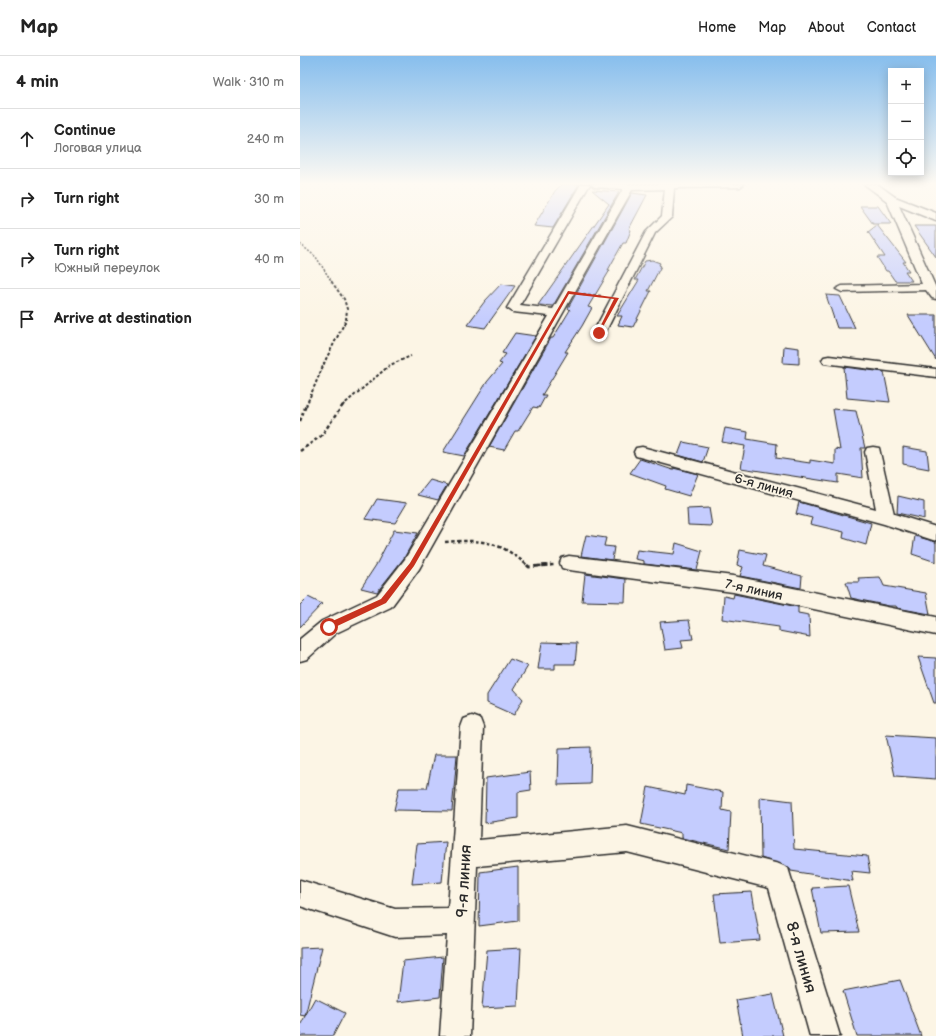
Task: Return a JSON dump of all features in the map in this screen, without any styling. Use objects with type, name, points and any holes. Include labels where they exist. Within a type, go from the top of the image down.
[{"type":"street","points":[[556,313],[512,308],[559,230]]},
{"type":"street","points":[[300,652],[329,627],[384,601],[412,564],[604,230]]},
{"type":"street","points":[[599,333],[653,230]]},
{"type":"street","points":[[842,289],[933,292],[905,230]]},
{"type":"street","points":[[829,360],[936,373]]},
{"type":"street","name":"6-я линия","points":[[642,452],[886,518],[936,534]]},
{"type":"street","points":[[873,452],[886,518]]},
{"type":"street","name":"7-я линия","points":[[569,564],[733,584],[936,626]]},
{"type":"street","name":"9-я линия","points":[[455,1036],[472,727]]},
{"type":"street","name":"8-я линия","points":[[465,854],[627,839],[779,878],[825,1036]]},
{"type":"street","points":[[300,893],[395,923],[462,921]]},
{"type":"path","points":[[300,244],[310,249],[320,259],[328,276],[342,293],[347,309],[345,326],[330,350],[300,421]]},
{"type":"path","points":[[568,293],[617,298]]},
{"type":"path","points":[[300,451],[321,436],[345,402],[390,365],[411,356]]},
{"type":"path","points":[[468,541],[497,544],[516,556],[529,568],[569,564]]},
{"type":"building","points":[[591,230],[597,230],[553,306],[538,305]]},
{"type":"building","points":[[612,230],[631,230],[626,243],[623,243],[608,270],[610,270],[588,307],[592,308],[565,352],[568,352],[542,395],[546,395],[539,408],[533,407],[518,431],[515,431],[504,450],[489,447],[551,338],[553,338],[570,310],[568,308]]},
{"type":"building","points":[[871,230],[881,230],[906,262],[903,262],[909,271],[905,271],[912,281],[895,281],[888,271],[886,271],[877,257],[885,257],[868,232]]},
{"type":"building","points":[[917,230],[936,230],[936,257]]},
{"type":"building","points":[[652,260],[660,263],[659,265],[661,266],[648,291],[651,291],[633,327],[618,325],[622,316],[617,316],[639,280],[635,280],[645,261]]},
{"type":"building","points":[[501,284],[515,286],[485,328],[467,325],[485,301]]},
{"type":"building","points":[[826,295],[840,296],[855,328],[837,328]]},
{"type":"building","points":[[908,315],[936,315],[936,360]]},
{"type":"building","points":[[515,333],[536,336],[464,456],[443,452],[487,382],[502,364],[499,363],[506,354],[502,353]]},
{"type":"building","points":[[784,346],[799,348],[799,364],[783,363]]},
{"type":"building","points":[[844,367],[884,372],[890,402],[847,398]]},
{"type":"building","points":[[833,409],[856,411],[865,448],[861,448],[863,478],[838,474],[838,483],[741,468],[745,446],[722,442],[725,428],[748,432],[747,439],[777,444],[776,458],[810,463],[810,460],[835,464],[835,449],[840,450]]},
{"type":"building","points":[[683,442],[708,447],[703,462],[678,455]]},
{"type":"building","points":[[903,447],[927,451],[929,469],[903,464]]},
{"type":"building","points":[[640,459],[673,470],[673,468],[698,474],[689,496],[665,489],[666,486],[630,473]]},
{"type":"building","points":[[430,480],[447,485],[438,500],[418,495]]},
{"type":"building","points":[[898,496],[924,502],[924,519],[897,513]]},
{"type":"building","points":[[377,499],[407,503],[395,523],[365,519]]},
{"type":"building","points":[[799,502],[871,523],[866,545],[843,538],[844,532],[810,524],[812,518],[796,514]]},
{"type":"building","points":[[709,508],[712,526],[688,525],[687,509]]},
{"type":"building","points":[[394,530],[418,533],[404,558],[377,592],[361,588],[376,565]]},
{"type":"building","points":[[586,535],[606,538],[604,546],[614,547],[612,560],[581,556]]},
{"type":"building","points":[[915,536],[936,542],[936,562],[912,554]]},
{"type":"building","points":[[676,543],[702,551],[697,570],[644,564],[644,561],[635,559],[637,550],[674,554]]},
{"type":"building","points":[[740,550],[766,555],[763,566],[802,576],[801,588],[740,576],[743,567],[737,565]]},
{"type":"building","points":[[585,574],[626,579],[625,602],[582,601]]},
{"type":"building","points":[[880,577],[884,586],[926,593],[930,614],[851,598],[846,582],[860,582],[858,578]]},
{"type":"building","points":[[734,594],[798,607],[798,613],[809,615],[810,637],[779,631],[779,627],[722,619],[724,596],[733,598]]},
{"type":"building","points":[[308,597],[322,604],[300,627],[300,605]]},
{"type":"building","points":[[689,620],[693,639],[681,640],[683,648],[665,650],[660,622]]},
{"type":"building","points":[[542,642],[577,643],[575,664],[555,664],[555,669],[538,669]]},
{"type":"building","points":[[918,657],[936,658],[936,703],[934,703]]},
{"type":"building","points":[[510,659],[528,666],[514,689],[523,699],[514,715],[487,703],[487,695]]},
{"type":"building","points":[[886,735],[936,738],[936,779],[895,776]]},
{"type":"building","points":[[591,747],[590,784],[558,785],[559,748]]},
{"type":"building","points":[[434,755],[457,755],[452,811],[394,810],[399,788],[427,788]]},
{"type":"building","points":[[530,772],[531,790],[518,792],[518,818],[485,823],[486,778]]},
{"type":"building","points":[[686,785],[723,792],[722,810],[731,812],[729,849],[682,838],[682,833],[641,824],[648,787],[685,795]]},
{"type":"building","points":[[760,797],[792,801],[794,849],[867,856],[870,873],[851,871],[853,881],[791,871],[789,867],[761,858]]},
{"type":"building","points":[[446,842],[442,882],[412,884],[417,844]]},
{"type":"building","points":[[518,867],[518,921],[479,926],[480,872]]},
{"type":"building","points":[[848,886],[859,932],[821,933],[812,888]]},
{"type":"building","points":[[752,892],[760,940],[720,943],[714,894]]},
{"type":"building","points":[[322,947],[305,1016],[300,1015],[300,948]]},
{"type":"building","points":[[521,948],[518,1006],[482,1008],[487,950]]},
{"type":"building","points":[[443,957],[440,997],[398,1002],[403,961]]},
{"type":"building","points":[[900,980],[921,1036],[857,1036],[843,991]]},
{"type":"building","points":[[773,994],[783,1036],[743,1036],[736,1000]]},
{"type":"building","points":[[315,998],[345,1013],[333,1036],[300,1036],[300,1026]]},
{"type":"route","points":[[329,627],[384,601],[412,564],[568,293],[617,298],[599,333]]}]
